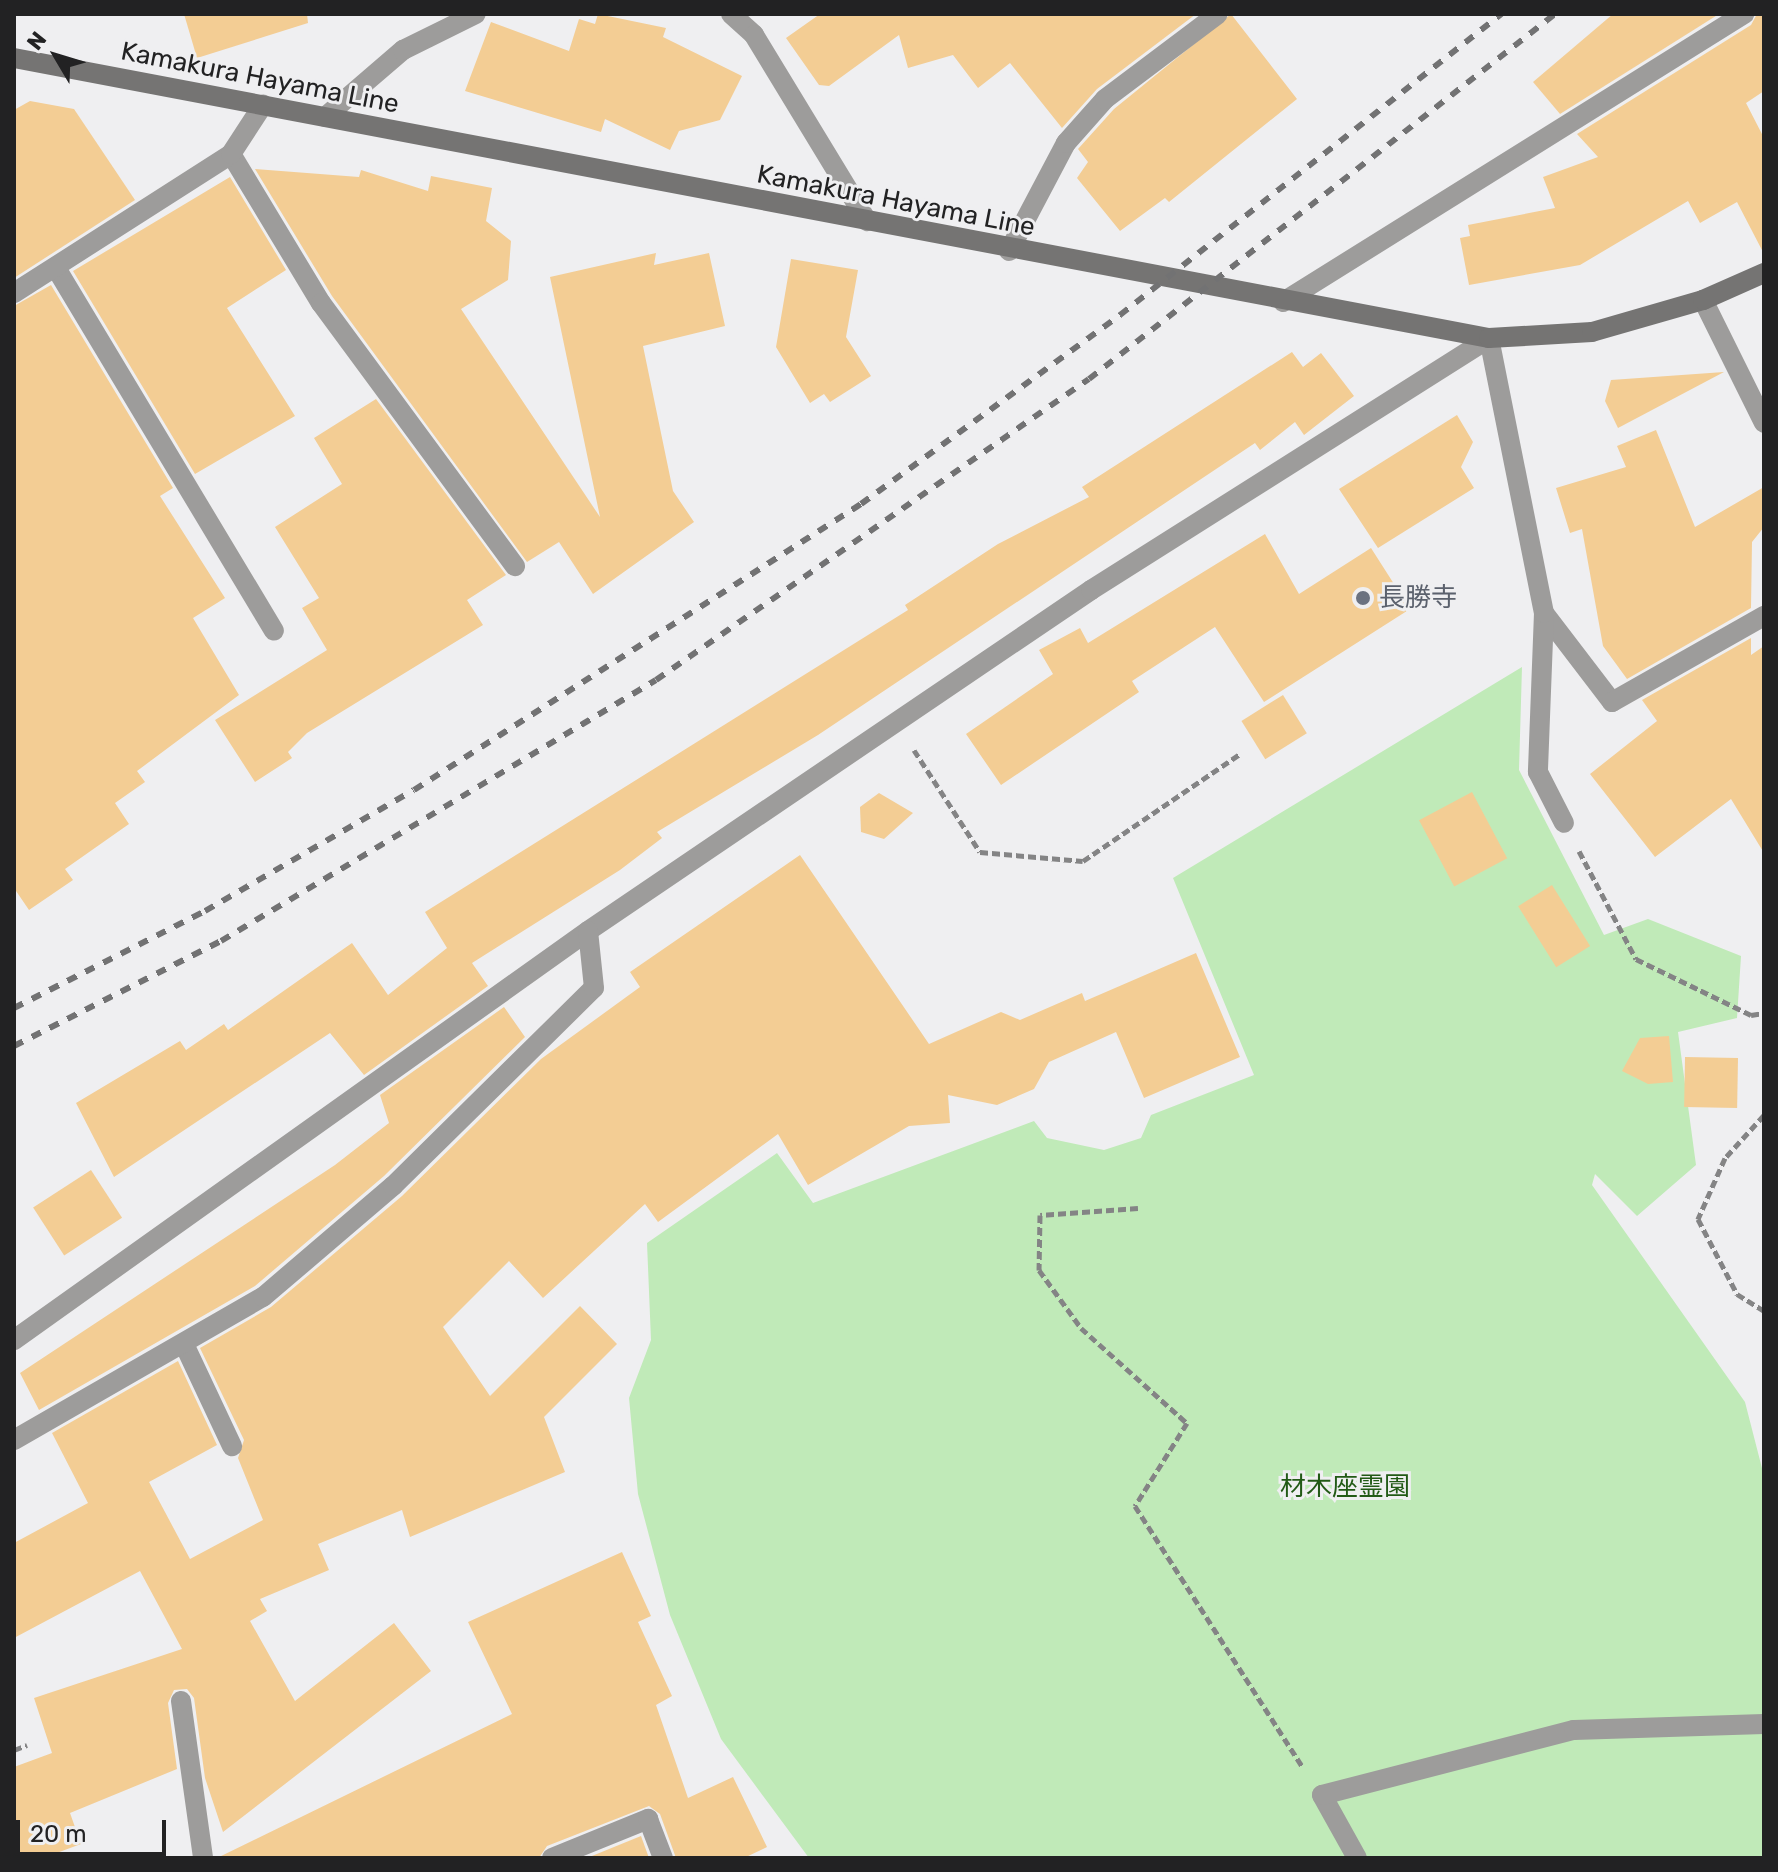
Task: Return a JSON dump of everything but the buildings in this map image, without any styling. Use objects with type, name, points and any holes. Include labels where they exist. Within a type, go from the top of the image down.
[{"type":"main road","name":"Kamakura Hayama Line","points":[[14,58],[867,221],[1009,251],[1489,338],[1592,332],[1703,300],[1764,273]]},
{"type":"street","points":[[325,117],[403,50],[476,14]]},
{"type":"street","points":[[731,14],[754,35],[867,221]]},
{"type":"street","points":[[1009,251],[1066,143],[1105,99],[1218,14]]},
{"type":"street","points":[[1283,302],[1744,14]]},
{"type":"street","points":[[14,293],[231,154],[263,105]]},
{"type":"street","points":[[231,154],[321,303],[515,566]]},
{"type":"street","points":[[56,268],[274,631]]},
{"type":"street","points":[[1703,300],[1764,423]]},
{"type":"street","points":[[14,1340],[588,931],[896,723],[1489,338],[1544,613],[1538,772],[1564,823]]},
{"type":"street","points":[[1544,613],[1612,702],[1764,616]]},
{"type":"street","points":[[14,1440],[263,1297],[393,1186],[594,988],[588,931]]},
{"type":"street","points":[[184,1344],[232,1446]]},
{"type":"street","points":[[181,1701],[203,1858]]},
{"type":"street","points":[[1357,1858],[1322,1795],[1574,1730],[1764,1724]]},
{"type":"street","points":[[552,1858],[648,1819],[663,1858]]},
{"type":"path","points":[[896,723],[980,852],[1083,861],[1240,754]]},
{"type":"path","points":[[1564,823],[1636,959],[1751,1015],[1764,1013]]},
{"type":"path","points":[[1764,1115],[1725,1158],[1698,1219],[1737,1294],[1764,1311]]},
{"type":"path","points":[[1138,1208],[1040,1215],[1039,1270],[1081,1328],[1187,1423],[1135,1506],[1322,1795]]},
{"type":"path","points":[[14,1750],[27,1745]]},
{"type":"green space","name":"材木座霊園","points":[[1522,667],[1519,770],[1604,935],[1648,919],[1741,956],[1737,1018],[1678,1032],[1696,1165],[1637,1216],[1595,1174],[1592,1185],[1745,1402],[1764,1476],[1764,1858],[809,1858],[721,1739],[670,1615],[638,1494],[629,1398],[651,1340],[647,1243],[777,1153],[813,1203],[1034,1121],[1047,1138],[1104,1150],[1141,1138],[1151,1115],[1254,1075],[1173,878]]},
{"type":"railway","points":[[14,1008],[205,911],[414,790],[861,504],[1120,315],[1501,14]]},
{"type":"railway","points":[[14,1046],[221,941],[656,680],[1089,379],[1555,14]]},
{"type":"place","name":"長勝寺","points":[[1363,598]]}]
